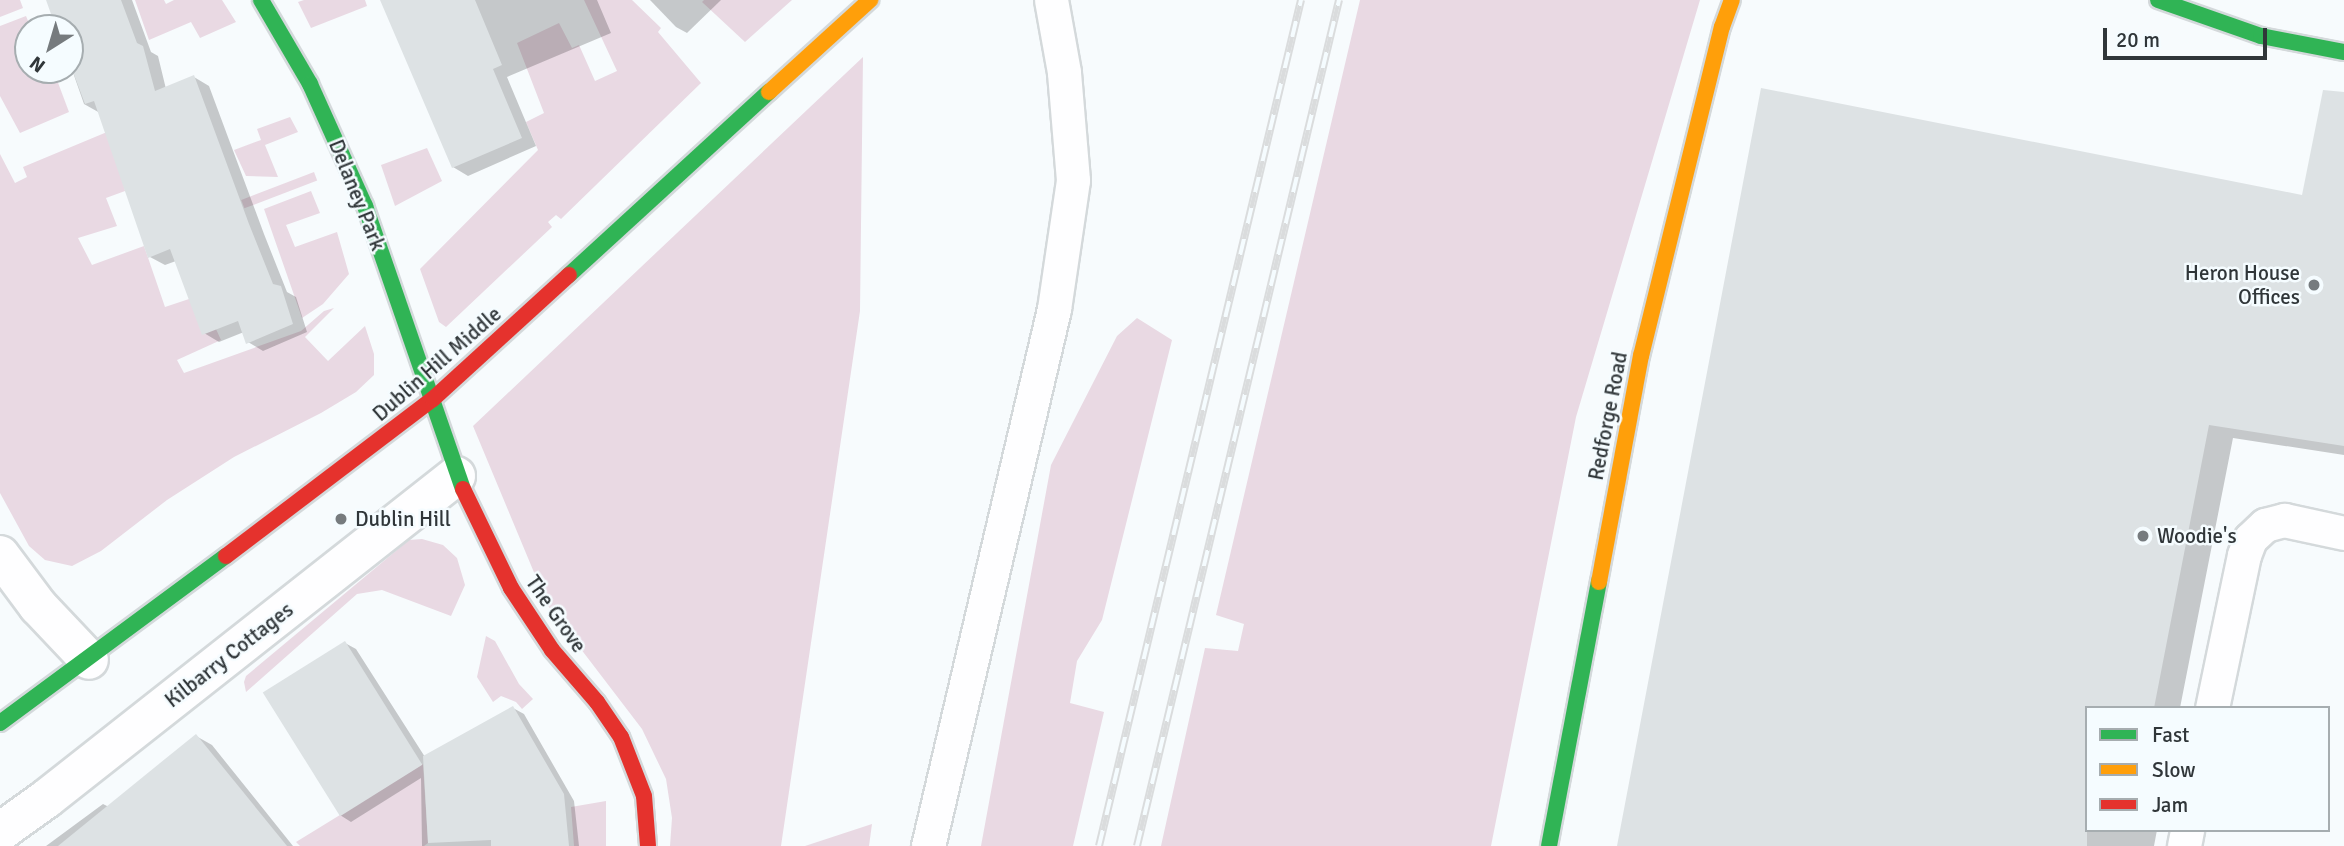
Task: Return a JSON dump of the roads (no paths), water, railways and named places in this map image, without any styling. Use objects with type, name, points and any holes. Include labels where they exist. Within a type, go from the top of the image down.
[{"type":"street","name":"Delaney Park","points":[[261,0],[310,84],[365,206],[433,399]]},
{"type":"street","name":"Redforge Road","points":[[1549,846],[1641,356],[1722,27],[1732,0]]},
{"type":"street","points":[[2158,0],[2261,36],[2344,52]]},
{"type":"street","name":"Dublin Hill Middle","points":[[0,723],[89,660],[433,399],[863,2]]},
{"type":"street","name":"The Grove","points":[[433,399],[456,476],[511,588],[552,650],[597,702],[621,737],[644,796],[648,846]]},
{"type":"street","name":"Kilbarry Cottages","points":[[0,832],[57,791],[456,476]]},
{"type":"street","points":[[0,555],[38,606],[89,660]]},
{"type":"lane","points":[[928,846],[1054,309],[1073,180],[1065,72],[1051,0]]},
{"type":"lane","points":[[2212,706],[2244,555],[2250,539],[2265,525],[2284,520],[2344,533]]},
{"type":"railway","points":[[1099,846],[1301,0]]},
{"type":"railway","points":[[1137,846],[1339,0]]},
{"type":"place","name":"Heron House Offices","points":[[2314,285]]},
{"type":"place","name":"Dublin Hill","points":[[341,519]]},
{"type":"place","name":"Woodie's","points":[[2143,536]]}]
